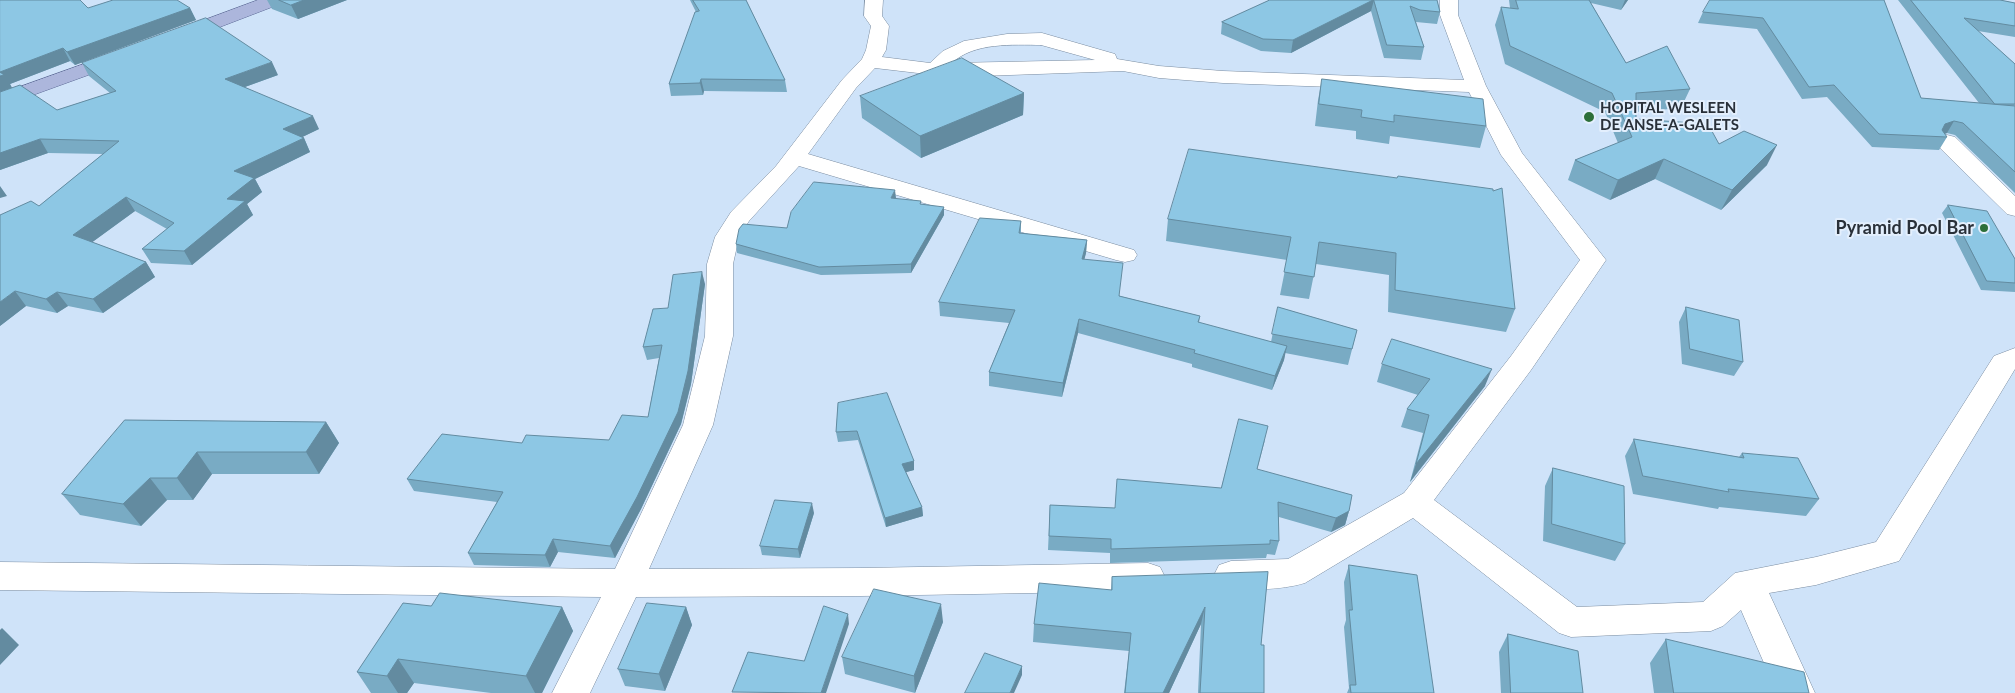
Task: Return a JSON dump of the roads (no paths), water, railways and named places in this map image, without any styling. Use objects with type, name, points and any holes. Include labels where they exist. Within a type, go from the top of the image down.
[{"type":"main road","points":[[165,41],[274,0]]},
{"type":"main road","points":[[0,102],[138,51]]},
{"type":"street","points":[[571,693],[625,584],[698,425],[720,336],[720,264],[727,236],[739,217],[784,171],[849,84],[870,62],[876,50],[880,26],[873,16],[874,0]]},
{"type":"street","points":[[0,576],[625,584],[1028,581],[1292,573],[1415,502],[1521,363],[1593,260],[1512,155],[1476,86],[1449,15],[1449,0]]},
{"type":"street","points":[[935,69],[950,55],[971,45],[1042,39],[1114,60],[1123,65]]},
{"type":"street","points":[[870,62],[935,69],[1042,69],[1092,65],[1123,65],[1159,72],[1223,77],[1476,86]]},
{"type":"street","points":[[1947,142],[2015,209]]},
{"type":"street","points":[[794,158],[1125,255]]},
{"type":"street","points":[[1415,502],[1571,622],[1711,616],[1747,583],[1816,570],[1887,552],[2004,362],[2015,357]]},
{"type":"street","points":[[1747,583],[1796,693]]},
{"type":"place","name":"HOPITAL WESLEEN DE ANSE-A-GALETS","points":[[1589,117]]},
{"type":"place","name":"Pyramid Pool Bar","points":[[1984,228]]}]
